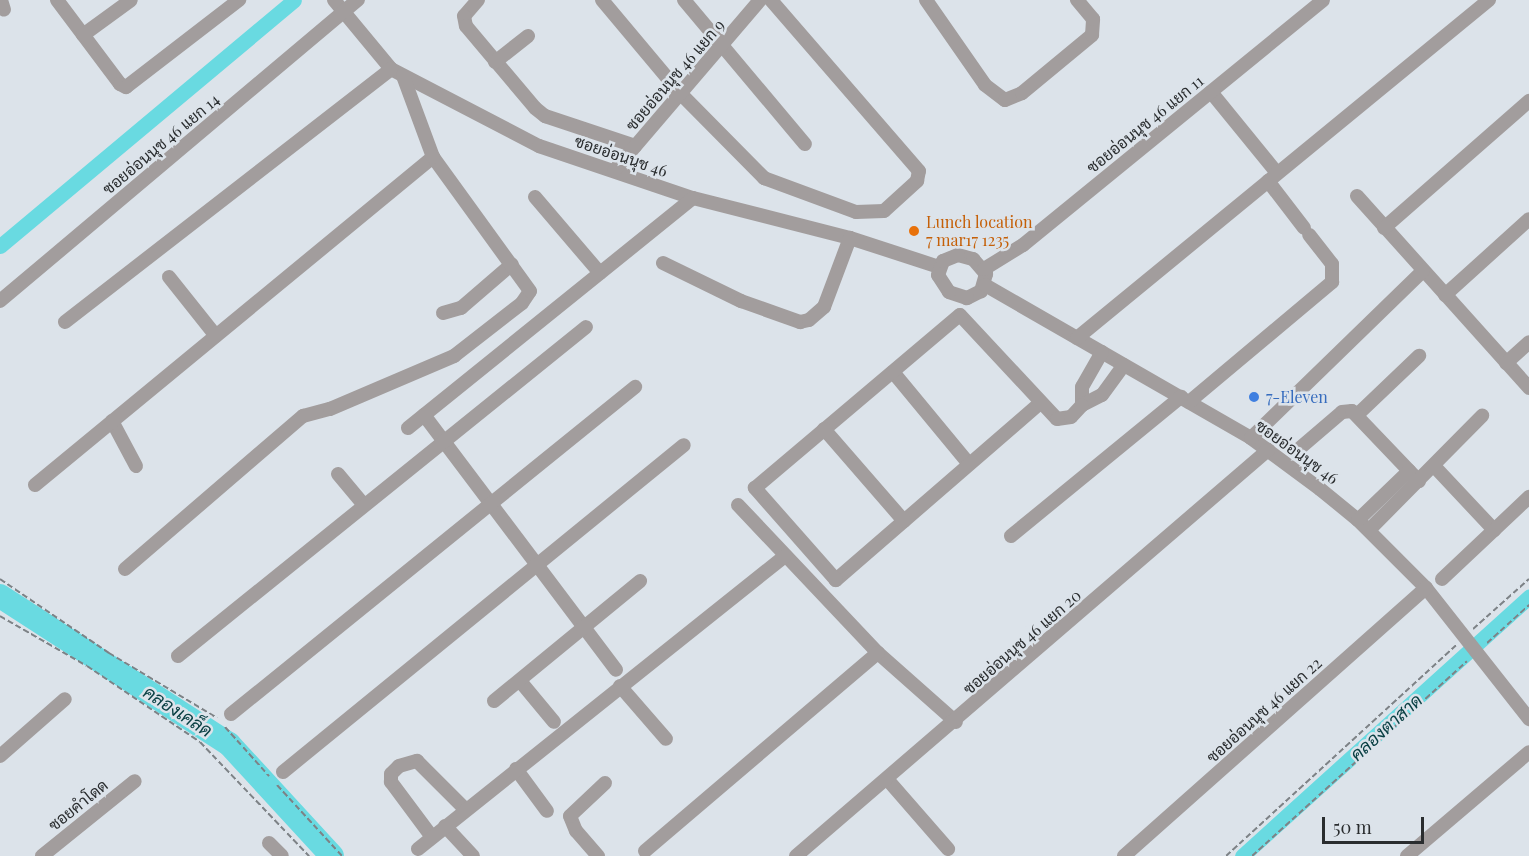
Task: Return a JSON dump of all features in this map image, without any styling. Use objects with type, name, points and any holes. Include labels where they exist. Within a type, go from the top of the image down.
[{"type":"street","points":[[57,0],[120,84],[126,87],[239,0]]},
{"type":"street","points":[[83,35],[131,0]]},
{"type":"street","name":"ซอยอ่อนนุช 46","points":[[334,0],[397,73],[539,146],[693,198],[850,238],[939,267]]},
{"type":"street","name":"ซอยอ่อนนุช 46 แยก 14","points":[[0,301],[358,0]]},
{"type":"street","points":[[478,0],[464,16],[466,26],[495,62],[545,116],[635,146]]},
{"type":"street","points":[[602,0],[680,93],[764,178],[869,214],[891,206],[917,181],[916,166],[771,0]]},
{"type":"street","points":[[684,0],[806,144]]},
{"type":"street","name":"ซอยอ่อนนุช 46 แยก 9","points":[[614,171],[760,0]]},
{"type":"street","points":[[926,0],[986,85],[1005,99],[1022,93],[1092,35],[1093,19],[1077,0]]},
{"type":"street","name":"ซอยอ่อนนุช 46 แยก 11","points":[[984,269],[1023,245],[1323,0]]},
{"type":"street","points":[[1077,338],[1489,0]]},
{"type":"street","points":[[495,62],[528,36]]},
{"type":"street","points":[[65,322],[397,73],[433,157],[513,264],[530,291],[522,303],[454,356],[330,409],[303,416],[125,569]]},
{"type":"street","points":[[1011,536],[1332,282],[1332,264],[1307,231],[1273,177],[1211,92]]},
{"type":"street","points":[[1384,228],[1529,101]]},
{"type":"street","points":[[35,484],[433,157]]},
{"type":"street","points":[[535,196],[600,273]]},
{"type":"street","points":[[1357,196],[1529,388]]},
{"type":"street","points":[[408,428],[693,198]]},
{"type":"street","points":[[1444,295],[1529,219]]},
{"type":"street","points":[[663,263],[741,301],[800,322],[809,320],[824,307],[850,238]]},
{"type":"street","points":[[966,255],[984,269],[985,285],[976,295],[957,297],[942,284],[939,267],[949,258],[966,255]]},
{"type":"street","points":[[443,313],[461,308],[513,264]]},
{"type":"street","points":[[1251,438],[1423,271]]},
{"type":"street","points":[[169,278],[216,336]]},
{"type":"street","name":"ซอยอ่อนนุช 46","points":[[985,285],[1251,438],[1358,520],[1426,588],[1457,623],[1529,719]]},
{"type":"street","points":[[1039,404],[836,580],[755,488],[960,315],[1039,404],[1062,421],[1082,405],[1102,395],[1124,364]]},
{"type":"street","points":[[178,656],[586,327]]},
{"type":"street","points":[[1506,363],[1529,342]]},
{"type":"street","points":[[1082,405],[1082,387],[1102,352]]},
{"type":"street","points":[[1357,414],[1419,356]]},
{"type":"street","points":[[893,372],[969,465]]},
{"type":"street","points":[[231,714],[634,387]]},
{"type":"street","points":[[1300,448],[1342,412],[1357,414],[1414,476]]},
{"type":"street","points":[[424,415],[539,563],[583,629],[616,669]]},
{"type":"street","points":[[1358,520],[1414,476],[1434,466],[1482,416]]},
{"type":"street","points":[[112,421],[136,466]]},
{"type":"street","points":[[824,429],[903,521]]},
{"type":"street","points":[[283,772],[684,445]]},
{"type":"street","name":"ซอยอ่อนนุช 46 แยก 20","points":[[796,856],[956,722],[1268,450]]},
{"type":"street","points":[[1434,466],[1494,530]]},
{"type":"street","points":[[338,474],[364,505]]},
{"type":"street","points":[[1369,530],[1414,476]]},
{"type":"street","points":[[1442,579],[1529,497]]},
{"type":"street","points":[[738,505],[878,653],[956,722]]},
{"type":"street","points":[[418,849],[785,556]]},
{"type":"street","points":[[494,701],[640,582]]},
{"type":"street","name":"ซอยอ่อนนุช 46 แยก 22","points":[[1124,856],[1426,588]]},
{"type":"street","points":[[645,851],[878,653]]},
{"type":"street","points":[[520,681],[554,722]]},
{"type":"street","points":[[620,686],[666,739]]},
{"type":"street","points":[[0,756],[65,699]]},
{"type":"street","points":[[1407,856],[1529,752]]},
{"type":"street","points":[[432,837],[391,782],[391,774],[399,766],[417,761],[465,810]]},
{"type":"street","points":[[516,769],[547,811]]},
{"type":"street","points":[[887,779],[948,849]]},
{"type":"street","name":"ซอยคำโดด","points":[[42,856],[135,780]]},
{"type":"street","points":[[598,856],[576,831],[570,816],[605,783]]},
{"type":"street","points":[[445,826],[472,856]]},
{"type":"street","points":[[269,843],[282,856]]},
{"type":"path","points":[[0,579],[109,652],[217,717],[342,856]]},
{"type":"path","points":[[1226,856],[1529,579]]},
{"type":"path","points":[[1252,856],[1480,653],[1529,605]]},
{"type":"path","points":[[1,619],[87,666],[200,742],[309,856]]},
{"type":"waterway","points":[[0,246],[294,0]]},
{"type":"waterway","name":"คลองเคล็ด","points":[[0,596],[229,744],[332,856]]},
{"type":"waterway","name":"คลองตาสาด","points":[[1242,856],[1529,597]]},
{"type":"place","name":"Lunch location 7 mar17 1235","points":[[914,231]]},
{"type":"place","name":"7-Eleven","points":[[1254,397]]}]
